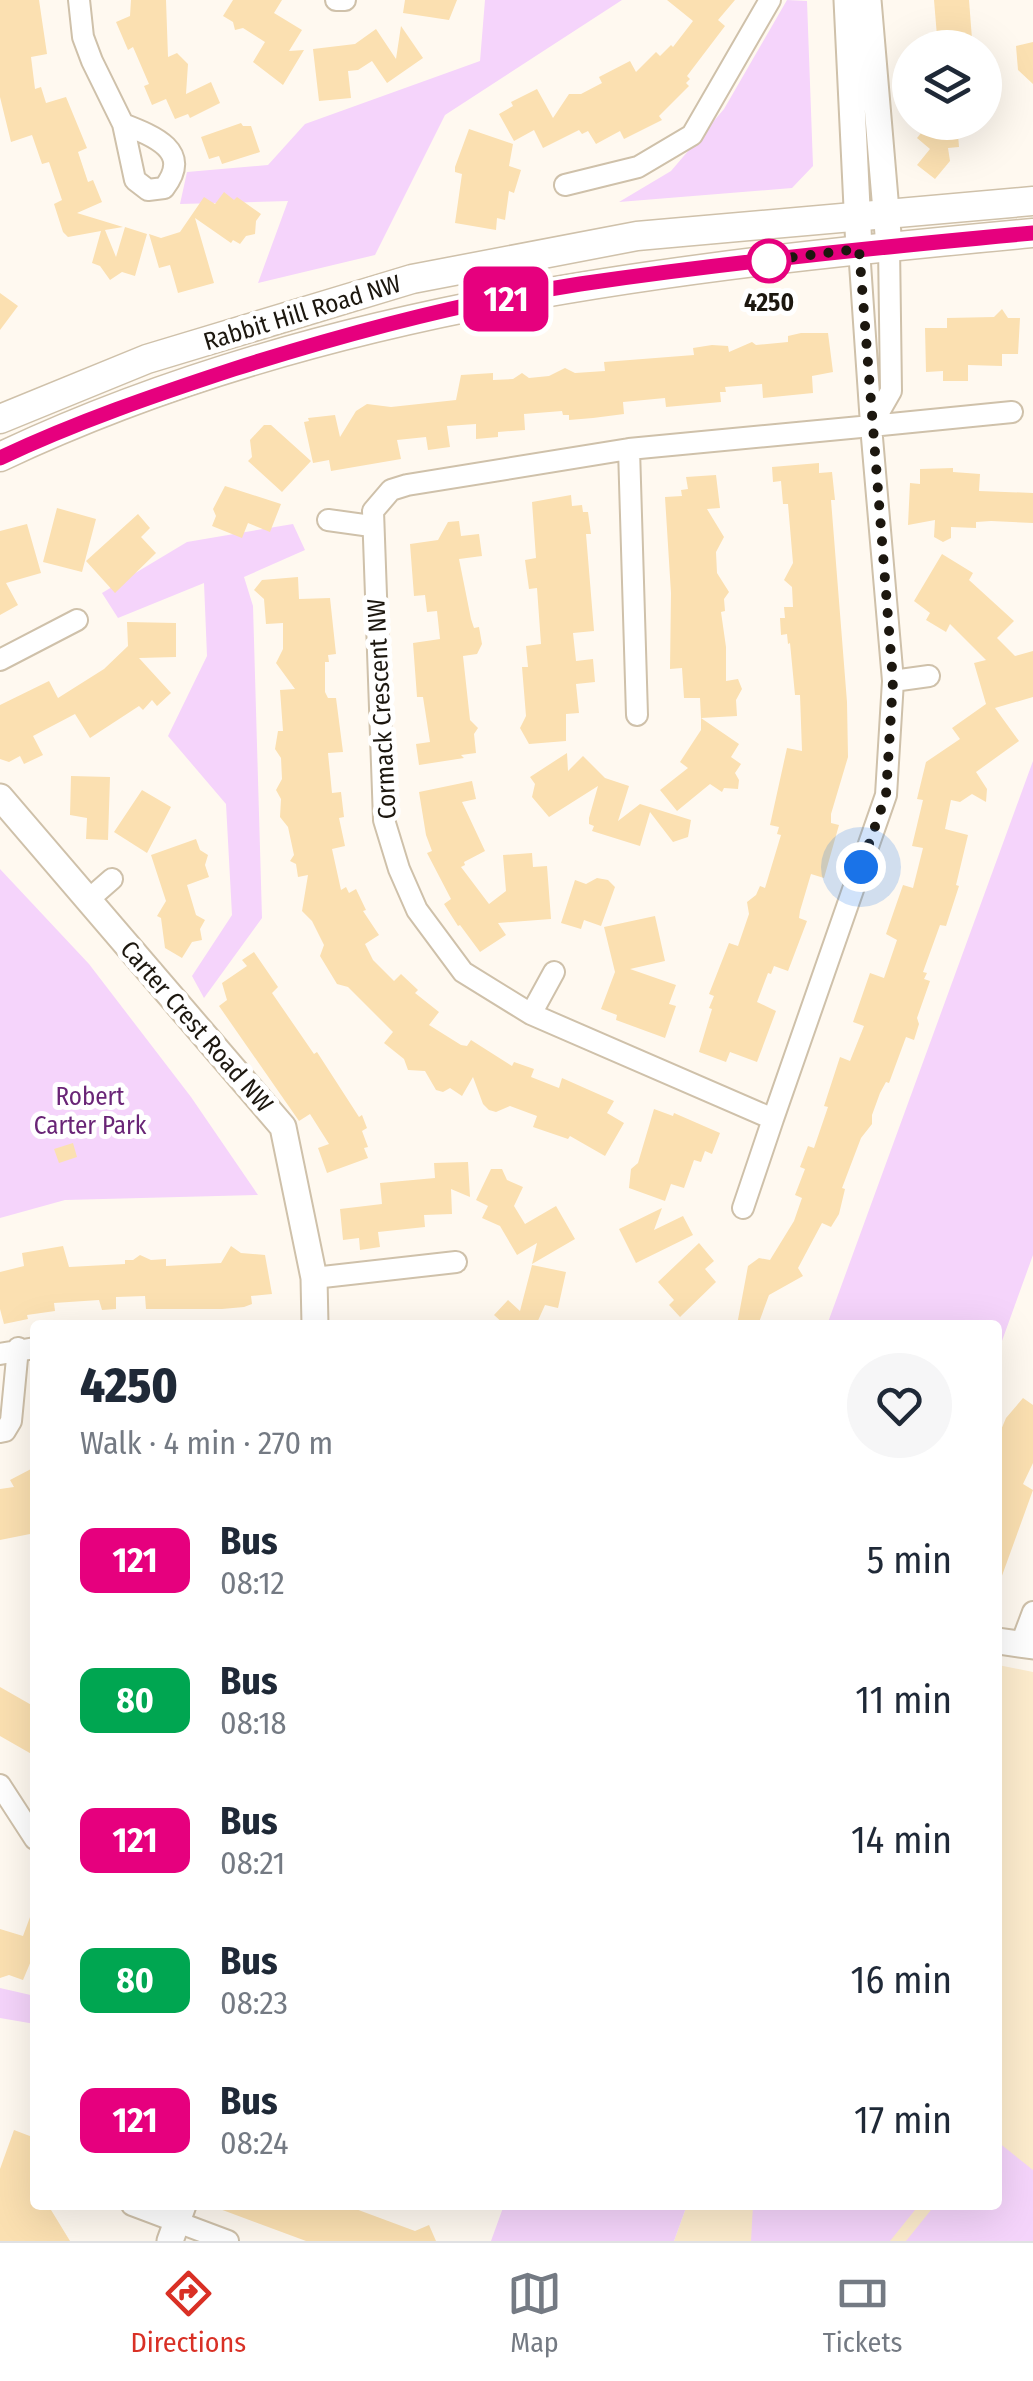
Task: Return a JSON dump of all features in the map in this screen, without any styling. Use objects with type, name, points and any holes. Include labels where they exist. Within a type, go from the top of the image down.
[{"type":"main road","name":"Rabbit Hill Road NW","points":[[0,419],[147,359],[412,279],[637,236],[1033,202]]},
{"type":"main road","name":"Rabbit Hill Road NW","points":[[0,458],[158,394],[282,354],[424,315],[578,285],[859,249],[1033,233]]},
{"type":"street","points":[[79,0],[78,14],[92,61],[124,124]]},
{"type":"street","points":[[336,0],[345,0]]},
{"type":"street","points":[[566,185],[638,167],[692,136],[770,0]]},
{"type":"street","points":[[743,1208],[886,795],[893,681],[871,426],[846,0]]},
{"type":"street","points":[[868,0],[889,246],[891,391],[871,426]]},
{"type":"street","points":[[328,520],[371,526],[373,511],[381,499],[391,490],[407,485],[629,448],[1012,412]]},
{"type":"street","points":[[629,448],[637,715]]},
{"type":"street","name":"Cormack Crescent NW","points":[[371,526],[384,820],[417,910],[463,972],[531,1014],[773,1119]]},
{"type":"street","points":[[0,660],[77,620]]},
{"type":"street","points":[[893,681],[929,676]]},
{"type":"street","name":"Carter Crest Road NW","points":[[0,797],[283,1127],[314,1278],[315,1320]]},
{"type":"street","points":[[88,900],[112,879]]},
{"type":"street","points":[[531,1014],[554,972]]},
{"type":"street","points":[[314,1278],[456,1262]]},
{"type":"street","points":[[0,1432],[11,1421],[18,1350]]},
{"type":"street","points":[[1017,1644],[1033,1612]]},
{"type":"street","points":[[0,1785],[30,1831]]},
{"type":"street","points":[[145,2210],[228,2241]]},
{"type":"shaded area","points":[[1002,1666],[1033,1672],[1033,2241],[674,2241],[685,2210],[1002,2210]]},
{"type":"green space","points":[[485,0],[622,0],[445,115],[375,255],[258,283],[288,201],[180,204],[187,172],[268,165],[305,124],[480,61]]},
{"type":"green space","points":[[787,0],[807,1],[813,166],[792,188],[619,202],[671,171],[724,109]]},
{"type":"green space","points":[[293,524],[305,550],[244,577],[253,606],[262,918],[204,998],[192,976],[232,915],[226,804],[168,736],[207,656],[204,583],[118,618],[102,593],[187,542]]},
{"type":"green space","points":[[1033,761],[1033,1255],[1002,1341],[1002,1320],[829,1320]]},
{"type":"green space","name":"Robert Carter Park","points":[[0,869],[89,964],[191,1097],[258,1195],[65,1200],[0,1218]]},
{"type":"green space","points":[[0,1988],[30,1995],[30,2023],[0,2018]]},
{"type":"green space","points":[[1002,2145],[1033,2170],[1033,2241],[906,2241],[931,2210],[1002,2210]]},
{"type":"green space","points":[[502,2210],[685,2210],[674,2241],[491,2241]]},
{"type":"green space","points":[[753,2210],[915,2210],[890,2241],[751,2241]]},
{"type":"building","points":[[0,0],[39,0],[47,54],[31,57],[35,89],[41,87],[46,103],[66,97],[87,148],[78,152],[88,182],[93,180],[102,202],[77,213],[123,227],[105,230],[116,257],[125,227],[147,234],[135,276],[122,272],[110,280],[100,266],[92,263],[101,231],[68,237],[63,232],[54,204],[62,200],[49,162],[42,164],[32,135],[11,142],[0,97]]},
{"type":"building","points":[[131,0],[166,0],[168,57],[177,53],[188,64],[186,94],[211,82],[220,103],[190,118],[188,114],[175,119],[166,99],[152,105],[144,86],[149,84],[133,47],[128,50],[116,22],[130,16]]},
{"type":"building","points":[[233,0],[282,0],[274,13],[302,30],[289,51],[304,50],[283,85],[253,62],[265,42],[243,28],[235,30],[233,22],[223,16]]},
{"type":"building","points":[[405,0],[457,0],[449,20],[403,13]]},
{"type":"building","points":[[667,0],[735,0],[718,20],[725,26],[687,76],[689,86],[659,116],[662,120],[624,139],[620,131],[596,144],[588,131],[582,134],[579,130],[543,148],[534,130],[514,141],[499,114],[513,106],[511,102],[537,89],[553,118],[569,94],[581,94],[602,83],[599,77],[630,61],[636,72],[656,52],[660,56],[673,47],[693,21]]},
{"type":"building","points":[[934,0],[969,0],[971,30],[936,30]]},
{"type":"building","points":[[401,26],[423,58],[387,83],[372,61],[348,71],[351,98],[319,101],[313,49],[355,44],[376,29],[396,59]]},
{"type":"building","points":[[1033,42],[1033,84],[1018,70],[1016,46]]},
{"type":"building","points":[[241,123],[251,126],[260,152],[222,164],[219,156],[209,159],[201,137]]},
{"type":"building","points":[[469,129],[513,144],[509,166],[521,170],[514,193],[509,191],[505,220],[497,218],[496,230],[455,223],[462,174],[455,172],[455,167]]},
{"type":"building","points":[[919,140],[958,140],[959,147],[948,148],[950,161],[935,179],[917,165],[930,149]]},
{"type":"building","points":[[224,192],[261,214],[255,234],[246,236],[240,244],[233,240],[231,243],[195,218],[214,283],[178,293],[170,265],[159,268],[149,234],[161,238],[180,232],[204,197],[215,204]]},
{"type":"building","points":[[0,293],[18,306],[0,330]]},
{"type":"building","points":[[1002,309],[1008,318],[1020,318],[1018,354],[1002,354],[1002,366],[968,365],[968,381],[943,381],[943,371],[926,372],[925,328],[947,328],[947,318],[994,317]]},
{"type":"building","points":[[828,333],[833,372],[812,376],[813,393],[763,398],[762,384],[725,387],[726,392],[720,392],[721,402],[666,407],[665,398],[623,402],[624,414],[569,420],[569,415],[562,411],[524,414],[525,430],[498,432],[498,437],[476,439],[476,424],[447,426],[450,447],[428,450],[426,437],[397,440],[401,459],[331,471],[329,460],[313,463],[304,422],[308,418],[335,415],[340,437],[356,411],[367,404],[391,407],[456,400],[461,375],[493,373],[493,380],[513,379],[522,373],[529,378],[549,376],[565,368],[575,373],[605,371],[604,362],[694,355],[693,348],[712,345],[728,346],[729,352],[752,342],[788,342],[788,336]]},
{"type":"building","points":[[264,425],[271,425],[311,461],[282,492],[248,461],[252,457],[250,440]]},
{"type":"building","points":[[819,463],[819,473],[832,472],[847,702],[848,757],[831,814],[831,823],[839,825],[824,878],[811,874],[799,918],[807,921],[788,971],[774,966],[757,1002],[776,1011],[757,1062],[730,1052],[726,1062],[699,1052],[712,1009],[709,1008],[714,996],[709,994],[729,943],[738,946],[749,914],[747,902],[760,886],[765,888],[781,835],[777,834],[779,827],[770,825],[787,748],[802,751],[800,695],[795,695],[790,643],[787,634],[781,635],[780,618],[785,618],[784,607],[793,607],[792,587],[784,580],[793,563],[788,504],[783,504],[781,481],[773,482],[772,467]]},
{"type":"building","points":[[953,468],[953,472],[980,474],[979,491],[1033,493],[1033,523],[991,521],[976,522],[976,528],[951,527],[951,538],[943,542],[934,537],[935,520],[908,525],[910,483],[920,484],[920,469]]},
{"type":"building","points":[[716,475],[720,508],[707,509],[724,537],[716,552],[717,573],[729,592],[724,599],[725,611],[721,612],[726,681],[738,679],[742,689],[736,700],[737,716],[701,718],[700,698],[684,698],[682,668],[670,669],[671,593],[665,497],[682,496],[681,490],[688,489],[686,477]]},
{"type":"building","points":[[225,486],[281,504],[270,532],[248,523],[242,538],[212,526],[216,516],[213,509]]},
{"type":"building","points":[[571,495],[572,506],[582,505],[583,512],[588,512],[591,534],[586,534],[594,631],[573,633],[576,661],[593,659],[595,682],[576,684],[579,713],[566,714],[566,741],[529,744],[520,728],[526,716],[522,667],[528,667],[526,646],[541,644],[537,588],[529,589],[525,560],[536,558],[532,502]]},
{"type":"building","points":[[57,508],[96,519],[82,572],[43,562]]},
{"type":"building","points":[[138,514],[150,528],[141,537],[156,553],[115,593],[86,561]]},
{"type":"building","points":[[459,521],[461,536],[479,534],[482,556],[459,559],[471,619],[474,628],[479,627],[482,644],[477,654],[463,656],[470,720],[478,728],[474,734],[476,753],[419,765],[416,744],[430,742],[423,697],[417,697],[413,643],[440,639],[437,611],[427,612],[425,595],[414,596],[410,544],[438,540],[448,522]]},
{"type":"building","points":[[27,524],[41,573],[6,583],[18,605],[0,615],[0,531]]},
{"type":"building","points":[[942,554],[973,573],[969,580],[1014,621],[997,638],[1015,656],[1033,651],[1033,697],[995,708],[1019,741],[976,772],[987,789],[986,802],[972,794],[960,802],[951,800],[945,829],[968,835],[956,885],[959,886],[946,926],[940,925],[923,972],[927,973],[924,979],[930,981],[914,1040],[906,1037],[889,1083],[880,1093],[872,1124],[861,1138],[842,1188],[845,1189],[839,1214],[831,1227],[822,1223],[798,1268],[803,1276],[769,1295],[760,1320],[738,1320],[748,1266],[759,1258],[770,1260],[794,1221],[802,1198],[795,1195],[805,1169],[800,1167],[808,1146],[814,1148],[840,1057],[850,1061],[864,1026],[853,1022],[870,973],[884,978],[897,940],[886,934],[903,885],[913,888],[923,848],[912,846],[923,800],[917,799],[926,762],[960,739],[952,728],[986,704],[974,663],[986,660],[950,624],[946,632],[926,620],[930,613],[914,601]]},
{"type":"building","points":[[298,577],[299,599],[330,598],[336,654],[328,655],[329,662],[325,662],[325,692],[328,698],[336,698],[343,752],[328,753],[332,793],[341,792],[344,817],[339,818],[345,846],[332,849],[341,890],[346,887],[349,893],[356,889],[366,910],[363,911],[379,935],[365,944],[373,960],[394,981],[401,974],[418,990],[415,993],[439,1012],[429,1025],[461,1045],[467,1046],[471,1040],[512,1066],[514,1062],[534,1069],[531,1077],[559,1088],[562,1078],[614,1101],[607,1113],[624,1123],[605,1156],[570,1136],[568,1139],[533,1127],[537,1116],[510,1106],[496,1112],[489,1110],[473,1077],[462,1096],[450,1088],[436,1090],[425,1071],[408,1070],[404,1059],[384,1043],[393,1032],[348,987],[337,984],[320,956],[324,945],[302,911],[308,875],[298,877],[296,864],[290,861],[294,855],[288,827],[280,817],[281,799],[276,790],[282,779],[281,758],[275,749],[278,731],[283,731],[280,690],[295,689],[276,663],[283,649],[283,623],[266,624],[264,599],[254,590],[262,580]]},
{"type":"building","points":[[127,622],[176,623],[176,657],[139,658],[171,693],[157,706],[152,700],[143,710],[139,706],[90,738],[75,714],[33,736],[43,755],[24,764],[20,756],[9,762],[0,759],[0,705],[49,681],[58,698],[104,669],[128,646]]},
{"type":"building","points":[[701,718],[739,744],[731,757],[741,764],[735,773],[738,789],[724,788],[722,792],[710,784],[677,811],[660,790],[688,768],[680,762],[701,730]]},
{"type":"building","points":[[567,753],[568,771],[583,756],[605,778],[629,786],[618,821],[640,804],[691,820],[688,837],[673,842],[650,812],[640,846],[592,831],[594,826],[589,824],[589,818],[598,786],[549,817],[532,797],[535,784],[530,777]]},
{"type":"building","points":[[71,776],[110,777],[108,840],[86,839],[87,818],[70,815]]},
{"type":"building","points":[[472,781],[476,799],[462,802],[485,851],[461,867],[489,904],[506,891],[503,855],[532,853],[533,867],[547,866],[551,919],[498,923],[506,935],[480,952],[444,904],[451,899],[427,853],[432,851],[419,792]]},
{"type":"building","points":[[142,790],[171,807],[147,853],[114,832]]},
{"type":"building","points":[[196,839],[200,850],[208,855],[205,865],[209,877],[187,885],[196,915],[205,920],[200,929],[202,940],[192,942],[182,958],[165,948],[161,918],[157,916],[166,901],[151,855]]},
{"type":"building","points":[[597,878],[608,880],[615,887],[601,926],[584,920],[581,929],[561,923],[575,880],[586,884]]},
{"type":"building","points":[[655,916],[665,961],[630,969],[676,985],[669,1004],[676,1006],[665,1038],[616,1020],[617,1015],[601,1009],[615,972],[604,927]]},
{"type":"building","points":[[254,952],[278,987],[272,993],[359,1117],[362,1115],[367,1128],[362,1131],[368,1158],[327,1173],[318,1148],[329,1144],[310,1114],[299,1121],[219,1006],[227,1000],[222,983],[247,966],[242,960]]},
{"type":"building","points":[[654,1109],[673,1116],[674,1113],[720,1133],[712,1154],[705,1151],[701,1162],[694,1160],[684,1188],[671,1184],[665,1201],[629,1188],[631,1169],[638,1163]]},
{"type":"building","points":[[73,1143],[77,1157],[59,1163],[54,1149]]},
{"type":"building","points":[[468,1162],[470,1197],[451,1189],[452,1214],[424,1215],[425,1227],[378,1232],[380,1247],[360,1250],[359,1238],[343,1240],[340,1209],[382,1204],[380,1183],[435,1178],[434,1163]]},
{"type":"building","points":[[491,1169],[502,1169],[507,1180],[523,1187],[514,1206],[525,1224],[556,1206],[575,1239],[532,1264],[537,1243],[517,1255],[500,1226],[482,1218],[488,1206],[476,1200]]},
{"type":"building","points":[[662,1208],[654,1230],[683,1216],[693,1235],[636,1263],[619,1229]]},
{"type":"building","points":[[699,1243],[714,1261],[705,1269],[716,1282],[680,1317],[669,1305],[674,1300],[658,1282]]},
{"type":"building","points":[[63,1246],[69,1267],[125,1264],[125,1260],[140,1255],[151,1260],[166,1259],[166,1266],[221,1263],[231,1246],[241,1253],[265,1255],[272,1294],[251,1296],[252,1304],[244,1307],[222,1309],[146,1309],[145,1296],[116,1297],[116,1309],[102,1310],[99,1300],[54,1303],[55,1311],[27,1315],[28,1319],[4,1324],[0,1272],[24,1266],[22,1253]]},
{"type":"building","points":[[532,1265],[566,1272],[558,1308],[545,1305],[538,1320],[500,1320],[494,1315],[508,1300],[520,1311]]},
{"type":"building","points":[[1023,1398],[1033,1405],[1033,1463],[1023,1484],[1033,1490],[1002,1576],[1002,1428]]},
{"type":"building","points":[[30,1470],[30,1534],[0,1540],[0,1489],[14,1487],[10,1480]]},
{"type":"building","points":[[0,1687],[30,1704],[30,1753],[0,1736]]},
{"type":"building","points":[[30,1917],[30,1963],[23,1980],[9,1975],[0,1978],[0,1929],[23,1936]]},
{"type":"building","points":[[14,2130],[30,2136],[30,2210],[51,2210],[70,2241],[0,2241],[0,2169]]},
{"type":"building","points":[[222,2210],[358,2210],[415,2231],[429,2225],[436,2241],[306,2241]]},
{"type":"bus line","name":"121","points":[[0,458],[158,394],[282,354],[424,315],[578,285],[859,249],[1033,233]]},
{"type":"place","name":"4250","points":[[769,261]]},
{"type":"route","points":[[769,261],[754,262],[859,249],[893,681],[886,795],[861,867]]}]
